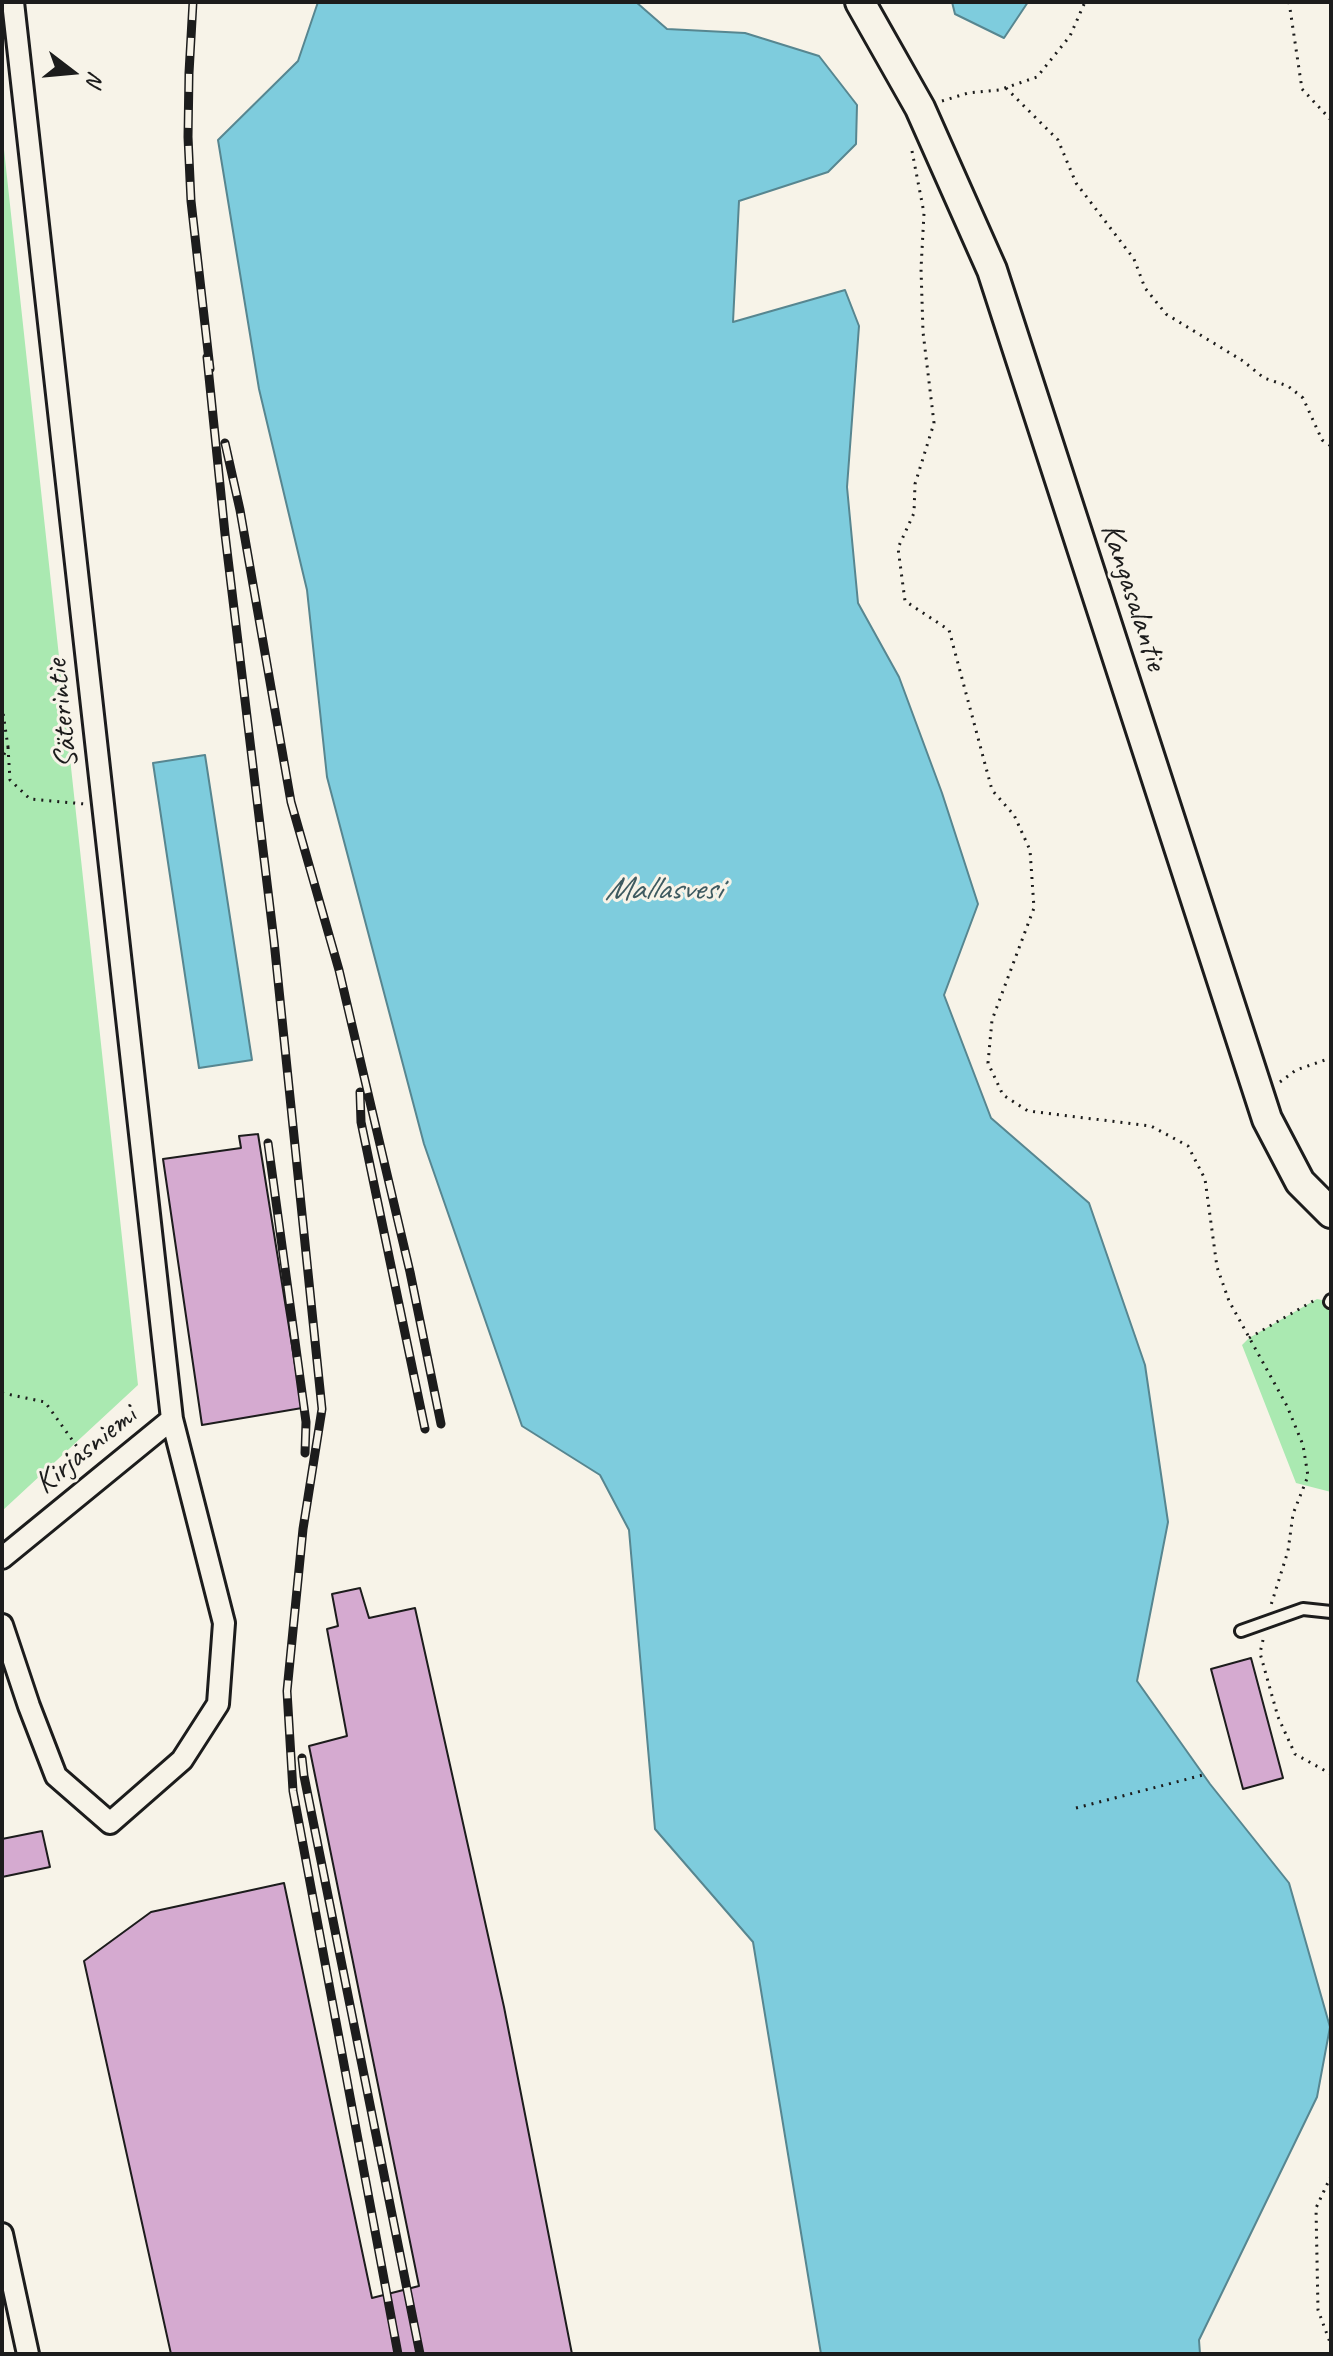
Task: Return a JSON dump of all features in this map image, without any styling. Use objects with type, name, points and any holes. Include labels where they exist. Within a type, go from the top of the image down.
[{"type":"main road","name":"Kangasalantie","points":[[860,2],[920,108],[992,270],[1267,1119],[1300,1182],[1331,1213]]},
{"type":"street","name":"Säterintie","points":[[2,1625],[56,1776],[110,1823],[182,1760],[218,1704],[224,1623],[172,1419],[13,2]]},
{"type":"street","name":"Kirjasniemi","points":[[2,1558],[172,1419]]},
{"type":"street","points":[[2,2234],[28,2354]]},
{"type":"lane","points":[[1241,1631],[1303,1609],[1331,1612]]},
{"type":"path","points":[[920,108],[968,93],[1006,88],[1037,77],[1070,36],[1085,2]]},
{"type":"path","points":[[1289,2],[1302,89],[1331,120]]},
{"type":"path","points":[[1006,88],[1058,140],[1076,183],[1134,259],[1145,288],[1166,314],[1243,361],[1264,378],[1288,386],[1303,398],[1322,440],[1331,446]]},
{"type":"path","points":[[910,142],[924,213],[921,269],[923,332],[934,423],[915,484],[914,513],[898,548],[905,601],[949,630],[992,790],[1014,815],[1030,850],[1034,908],[992,1020],[988,1063],[1003,1095],[1028,1111],[1151,1126],[1188,1146],[1205,1179],[1217,1267],[1229,1301],[1287,1406],[1303,1445],[1308,1476],[1293,1514],[1288,1551],[1260,1653],[1278,1717],[1295,1754],[1331,1774]]},
{"type":"path","points":[[2,706],[10,780],[30,799],[103,806]]},
{"type":"path","points":[[2,758],[8,747]]},
{"type":"path","points":[[1260,1097],[1296,1070],[1331,1058]]},
{"type":"path","points":[[1249,1338],[1317,1299],[1331,1301]]},
{"type":"path","points":[[2,1393],[45,1402],[99,1478]]},
{"type":"path","points":[[1076,1808],[1203,1775]]},
{"type":"path","points":[[1331,2176],[1316,2208],[1318,2310],[1331,2345]]},
{"type":"green space","points":[[2,131],[138,1385],[2,1511]]},
{"type":"green space","points":[[1317,1299],[1331,1302],[1331,1492],[1296,1483],[1242,1345]]},
{"type":"water","name":"Mallasvesi","points":[[318,2],[636,2],[667,29],[745,33],[819,56],[857,105],[856,144],[828,172],[739,201],[733,322],[845,290],[859,326],[847,487],[858,603],[899,677],[942,793],[978,904],[944,995],[991,1118],[1089,1203],[1145,1365],[1168,1522],[1137,1681],[1210,1784],[1289,1883],[1330,2027],[1317,2097],[1199,2340],[1200,2354],[821,2354],[753,1942],[655,1829],[629,1530],[600,1475],[522,1426],[424,1144],[327,777],[307,590],[259,389],[218,140],[298,61]]},
{"type":"water","points":[[952,2],[1028,2],[1004,38],[955,14]]},
{"type":"water","points":[[205,755],[252,1060],[199,1068],[153,763]]},
{"type":"building","points":[[258,1134],[302,1408],[202,1425],[163,1159],[241,1148],[239,1136]]},
{"type":"building","points":[[360,1588],[369,1618],[415,1608],[504,2007],[572,2354],[171,2354],[84,1961],[151,1912],[284,1883],[372,2298],[419,2286],[309,1746],[347,1736],[327,1629],[338,1626],[332,1594]]},
{"type":"building","points":[[1251,1658],[1283,1778],[1243,1789],[1211,1669]]},
{"type":"building","points":[[42,1831],[50,1867],[2,1877],[2,1839]]},
{"type":"railway","points":[[193,2],[188,137],[191,201],[210,369]]},
{"type":"railway","points":[[207,357],[274,941],[322,1409],[303,1529],[287,1691],[293,1791],[398,2354]]},
{"type":"railway","points":[[225,443],[240,510],[291,802],[339,970],[410,1272],[441,1424]]},
{"type":"railway","points":[[360,1092],[361,1122],[425,1429]]},
{"type":"railway","points":[[268,1143],[306,1422],[305,1453]]},
{"type":"railway","points":[[302,1758],[420,2354]]}]
